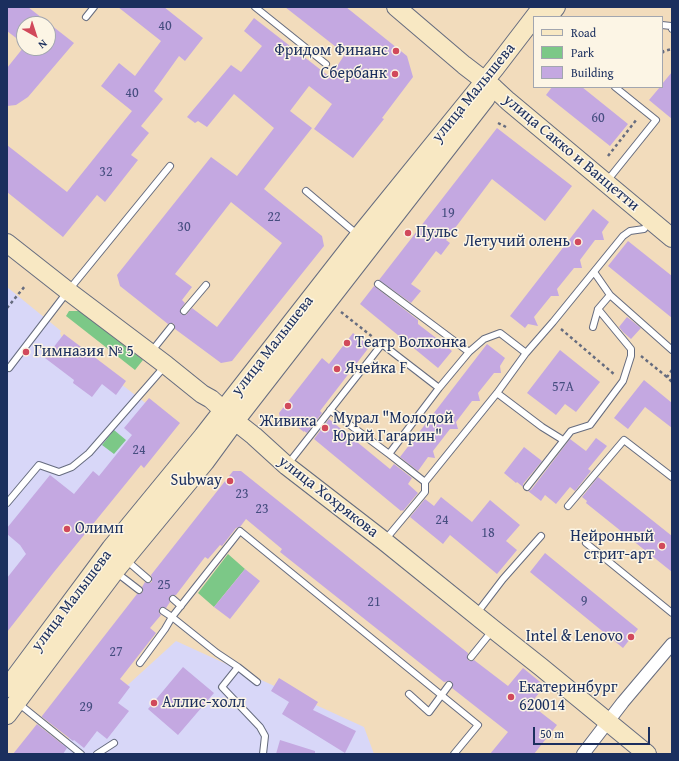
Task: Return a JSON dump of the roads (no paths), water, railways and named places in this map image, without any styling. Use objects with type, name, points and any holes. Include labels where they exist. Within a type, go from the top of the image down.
[{"type":"main road","name":"улица Сакко и Ванцетти","points":[[396,7],[672,238]]},
{"type":"main road","name":"улица Малышева","points":[[535,16],[542,7]]},
{"type":"main road","points":[[549,16],[556,7]]},
{"type":"main road","name":"улица Малышева","points":[[10,694],[113,560],[203,436],[229,416],[489,84],[496,66],[533,19]]},
{"type":"main road","name":"улица Малышева","points":[[229,416],[359,236],[489,84],[533,37]]},
{"type":"main road","name":"улица Хохрякова","points":[[7,243],[210,399],[287,466],[384,541],[647,754]]},
{"type":"street","points":[[583,754],[607,722],[672,644]]},
{"type":"lane","points":[[86,17],[94,7]]},
{"type":"lane","points":[[255,7],[326,64]]},
{"type":"lane","points":[[606,183],[656,120],[616,88]]},
{"type":"lane","points":[[9,368],[68,291],[170,166]]},
{"type":"lane","points":[[306,191],[359,236]]},
{"type":"lane","points":[[384,541],[425,492],[425,482],[497,393],[526,353],[623,236],[630,232],[644,228],[650,220]]},
{"type":"lane","points":[[594,272],[610,295],[672,350]]},
{"type":"lane","points":[[184,311],[206,284]]},
{"type":"lane","points":[[378,284],[469,352]]},
{"type":"lane","points":[[593,327],[598,309],[610,295]]},
{"type":"lane","points":[[527,487],[570,431],[590,425],[623,381],[631,356],[631,348],[598,309]]},
{"type":"lane","points":[[150,353],[171,326]]},
{"type":"lane","points":[[389,454],[439,388],[469,352],[484,339],[500,333],[526,353]]},
{"type":"lane","points":[[287,466],[382,344],[439,388]]},
{"type":"lane","points":[[7,503],[39,465],[60,472],[72,467],[89,453],[166,365]]},
{"type":"lane","points":[[497,393],[542,427],[563,440]]},
{"type":"lane","points":[[330,410],[425,482]]},
{"type":"lane","points":[[568,506],[624,440],[672,477]]},
{"type":"lane","points":[[140,663],[172,617],[240,531],[478,725],[454,754]]},
{"type":"lane","points":[[476,615],[503,579],[541,536]]},
{"type":"lane","points":[[586,543],[672,613]]},
{"type":"lane","points":[[113,560],[148,579]]},
{"type":"lane","points":[[113,560],[139,590]]},
{"type":"lane","points":[[173,599],[181,606]]},
{"type":"lane","points":[[163,611],[257,682]]},
{"type":"lane","points":[[471,657],[493,629]]},
{"type":"lane","points":[[238,668],[222,687],[260,727],[265,736],[263,754]]},
{"type":"lane","points":[[410,694],[429,712],[449,685]]},
{"type":"lane","points":[[10,694],[81,754]]},
{"type":"lane","points":[[97,754],[114,743]]},
{"type":"place","name":"Фридом Финанс","points":[[396,51]]},
{"type":"place","name":"Сбербанк","points":[[395,74]]},
{"type":"place","name":"Пульс","points":[[408,233]]},
{"type":"place","name":"Летучий олень","points":[[578,242]]},
{"type":"place","name":"Театр Волхонка","points":[[347,343]]},
{"type":"place","name":"Гимназия № 5","points":[[26,352]]},
{"type":"place","name":"Ячейка F","points":[[337,369]]},
{"type":"place","name":"Живика","points":[[288,406]]},
{"type":"place","name":"Мурал \"Молодой Юрий Гагарин\"","points":[[325,428]]},
{"type":"place","name":"Subway","points":[[230,481]]},
{"type":"place","name":"Олимп","points":[[67,529]]},
{"type":"place","name":"Нейронный стрит-арт","points":[[662,546]]},
{"type":"place","name":"Intel & Lenovo","points":[[631,637]]},
{"type":"place","name":"Екатеринбург 620014","points":[[511,697]]},
{"type":"place","name":"Аллис-холл","points":[[154,703]]}]
